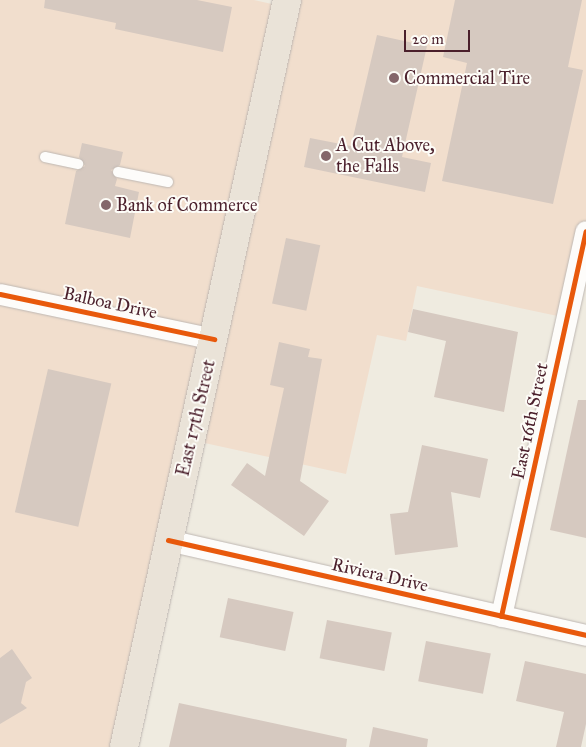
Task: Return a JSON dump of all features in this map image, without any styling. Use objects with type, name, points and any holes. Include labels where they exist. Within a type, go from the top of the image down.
[{"type":"main road","name":"East 17th Street","points":[[124,747],[287,0]]},
{"type":"street","name":"East 16th Street","points":[[501,616],[586,231]]},
{"type":"street","name":"Balboa Drive","points":[[0,294],[214,339]]},
{"type":"street","name":"Riviera Drive","points":[[168,540],[586,635]]},
{"type":"lane","points":[[45,157],[78,164]]},
{"type":"lane","points":[[118,172],[168,182]]},
{"type":"shaded area","points":[[0,0],[254,0],[285,7],[287,0],[586,0],[586,231],[567,318],[417,286],[406,341],[377,335],[346,474],[191,440],[124,747],[0,747]]},
{"type":"building","points":[[45,0],[197,0],[232,7],[223,52],[115,29],[116,23],[44,8]]},
{"type":"building","points":[[455,0],[582,0],[568,67],[583,70],[553,204],[442,181],[467,63],[443,57]]},
{"type":"building","points":[[377,35],[427,46],[402,157],[431,163],[425,192],[304,167],[310,138],[351,146]]},
{"type":"building","points":[[82,143],[123,152],[120,165],[111,170],[117,179],[115,186],[139,192],[130,238],[65,224],[76,171],[85,166],[79,157]]},
{"type":"building","points":[[286,238],[320,245],[306,311],[272,304]]},
{"type":"building","points":[[413,309],[518,332],[504,412],[434,397],[446,341],[408,332]]},
{"type":"building","points":[[279,342],[310,349],[308,357],[322,359],[300,481],[329,501],[304,536],[231,485],[247,463],[265,476],[284,388],[270,385]]},
{"type":"building","points":[[48,369],[111,384],[78,527],[15,512]]},
{"type":"building","points":[[578,400],[586,400],[586,538],[550,530]]},
{"type":"building","points":[[422,445],[488,459],[480,498],[451,492],[458,547],[395,555],[390,514],[408,512]]},
{"type":"building","points":[[228,598],[294,612],[285,651],[220,637]]},
{"type":"building","points":[[327,620],[392,633],[384,671],[320,658]]},
{"type":"building","points":[[426,641],[491,654],[483,694],[418,681]]},
{"type":"building","points":[[12,649],[32,678],[26,682],[21,703],[27,708],[0,724],[0,658]]},
{"type":"building","points":[[525,661],[586,674],[586,724],[581,747],[556,747],[564,712],[516,701]]},
{"type":"building","points":[[179,703],[347,739],[346,747],[169,747]]},
{"type":"building","points":[[373,727],[428,739],[427,747],[369,747]]},
{"type":"cycle path","points":[[501,616],[586,231]]},
{"type":"cycle path","points":[[0,294],[214,339]]},
{"type":"cycle path","points":[[168,540],[586,635]]},
{"type":"place","name":"Commercial Tire","points":[[394,78]]},
{"type":"place","name":"A Cut Above, the Falls","points":[[326,156]]},
{"type":"place","name":"Bank of Commerce","points":[[106,205]]}]
